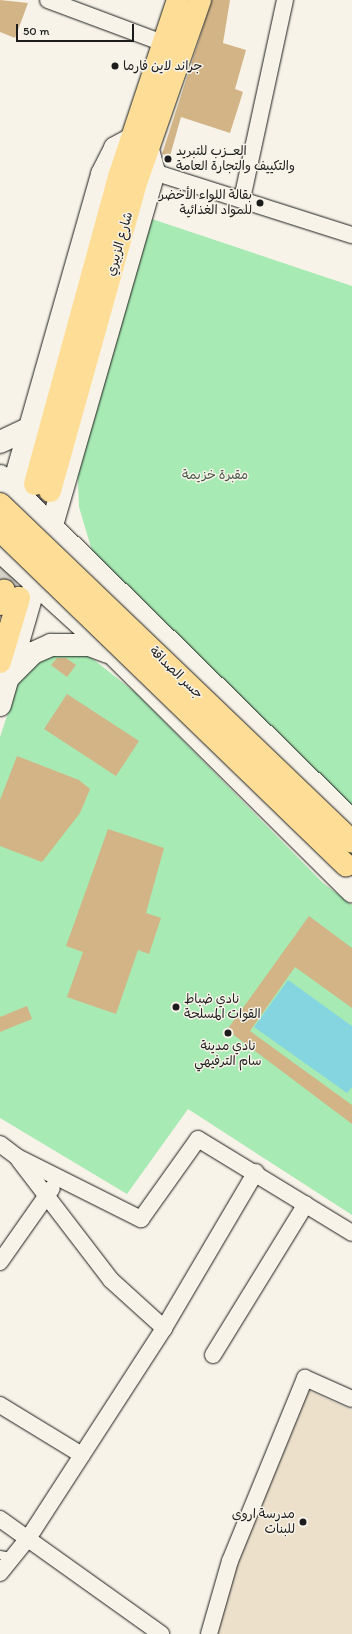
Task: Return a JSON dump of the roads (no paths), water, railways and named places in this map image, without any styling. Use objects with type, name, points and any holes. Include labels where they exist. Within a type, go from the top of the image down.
[{"type":"main road","name":"شارع الزبيري","points":[[43,488],[139,144],[163,43],[178,0]]},
{"type":"main road","name":"شارع الزبيري","points":[[139,144],[200,0]]},
{"type":"main road","points":[[0,537],[4,489],[28,429],[102,174],[115,148],[139,144],[154,172],[37,584],[4,671]]},
{"type":"main road","points":[[0,442],[28,429]]},
{"type":"main road","points":[[4,489],[54,527],[352,821]]},
{"type":"main road","points":[[4,489],[25,538],[37,584]]},
{"type":"main road","name":"جسر الصداقة","points":[[4,489],[352,842]]},
{"type":"main road","points":[[0,547],[54,527]]},
{"type":"main road","name":"جسر الصداقة","points":[[0,530],[349,868]]},
{"type":"main road","points":[[0,551],[113,654],[352,891]]},
{"type":"main road","points":[[0,705],[4,671],[8,597]]},
{"type":"main road","points":[[4,671],[33,653],[51,645],[89,645],[113,654]]},
{"type":"street","points":[[242,199],[285,0]]},
{"type":"street","points":[[54,1],[163,43]]},
{"type":"street","points":[[154,172],[352,235]]},
{"type":"street","points":[[0,1144],[17,1157],[141,1219],[198,1139],[256,1172],[352,1233]]},
{"type":"street","points":[[17,1157],[111,1280],[164,1328]]},
{"type":"street","points":[[0,1573],[5,1556],[29,1537],[164,1328],[256,1172]]},
{"type":"street","points":[[0,1262],[47,1197],[58,1177]]},
{"type":"street","points":[[213,1355],[306,1204]]},
{"type":"street","points":[[209,1634],[230,1561],[305,1378],[352,1399]]},
{"type":"street","points":[[0,1405],[82,1455]]},
{"type":"street","points":[[0,1519],[29,1537],[161,1634]]},
{"type":"water","points":[[288,980],[352,1026],[352,1087],[347,1093],[254,1027]]},
{"type":"tunnel","points":[[37,535],[50,491]]},
{"type":"tunnel","points":[[4,591],[17,544]]},
{"type":"place","name":"جراند لاين فارما","points":[[115,66]]},
{"type":"place","name":"العــزب للتبريد والتكييف والتجارة العامة","points":[[168,159]]},
{"type":"place","name":"بقالة اللواء الأخضر للمواد الغذائية","points":[[260,203]]},
{"type":"place","name":"نادي ضباط القوات المسلحة","points":[[176,1007]]},
{"type":"place","name":"نادي مدينة سام الترفيهي","points":[[228,1033]]},
{"type":"place","name":"مدرسة اروى للبنات","points":[[303,1522]]},
{"type":"park label","name":"مقبرة خزيمة","points":[[215,475]]}]
